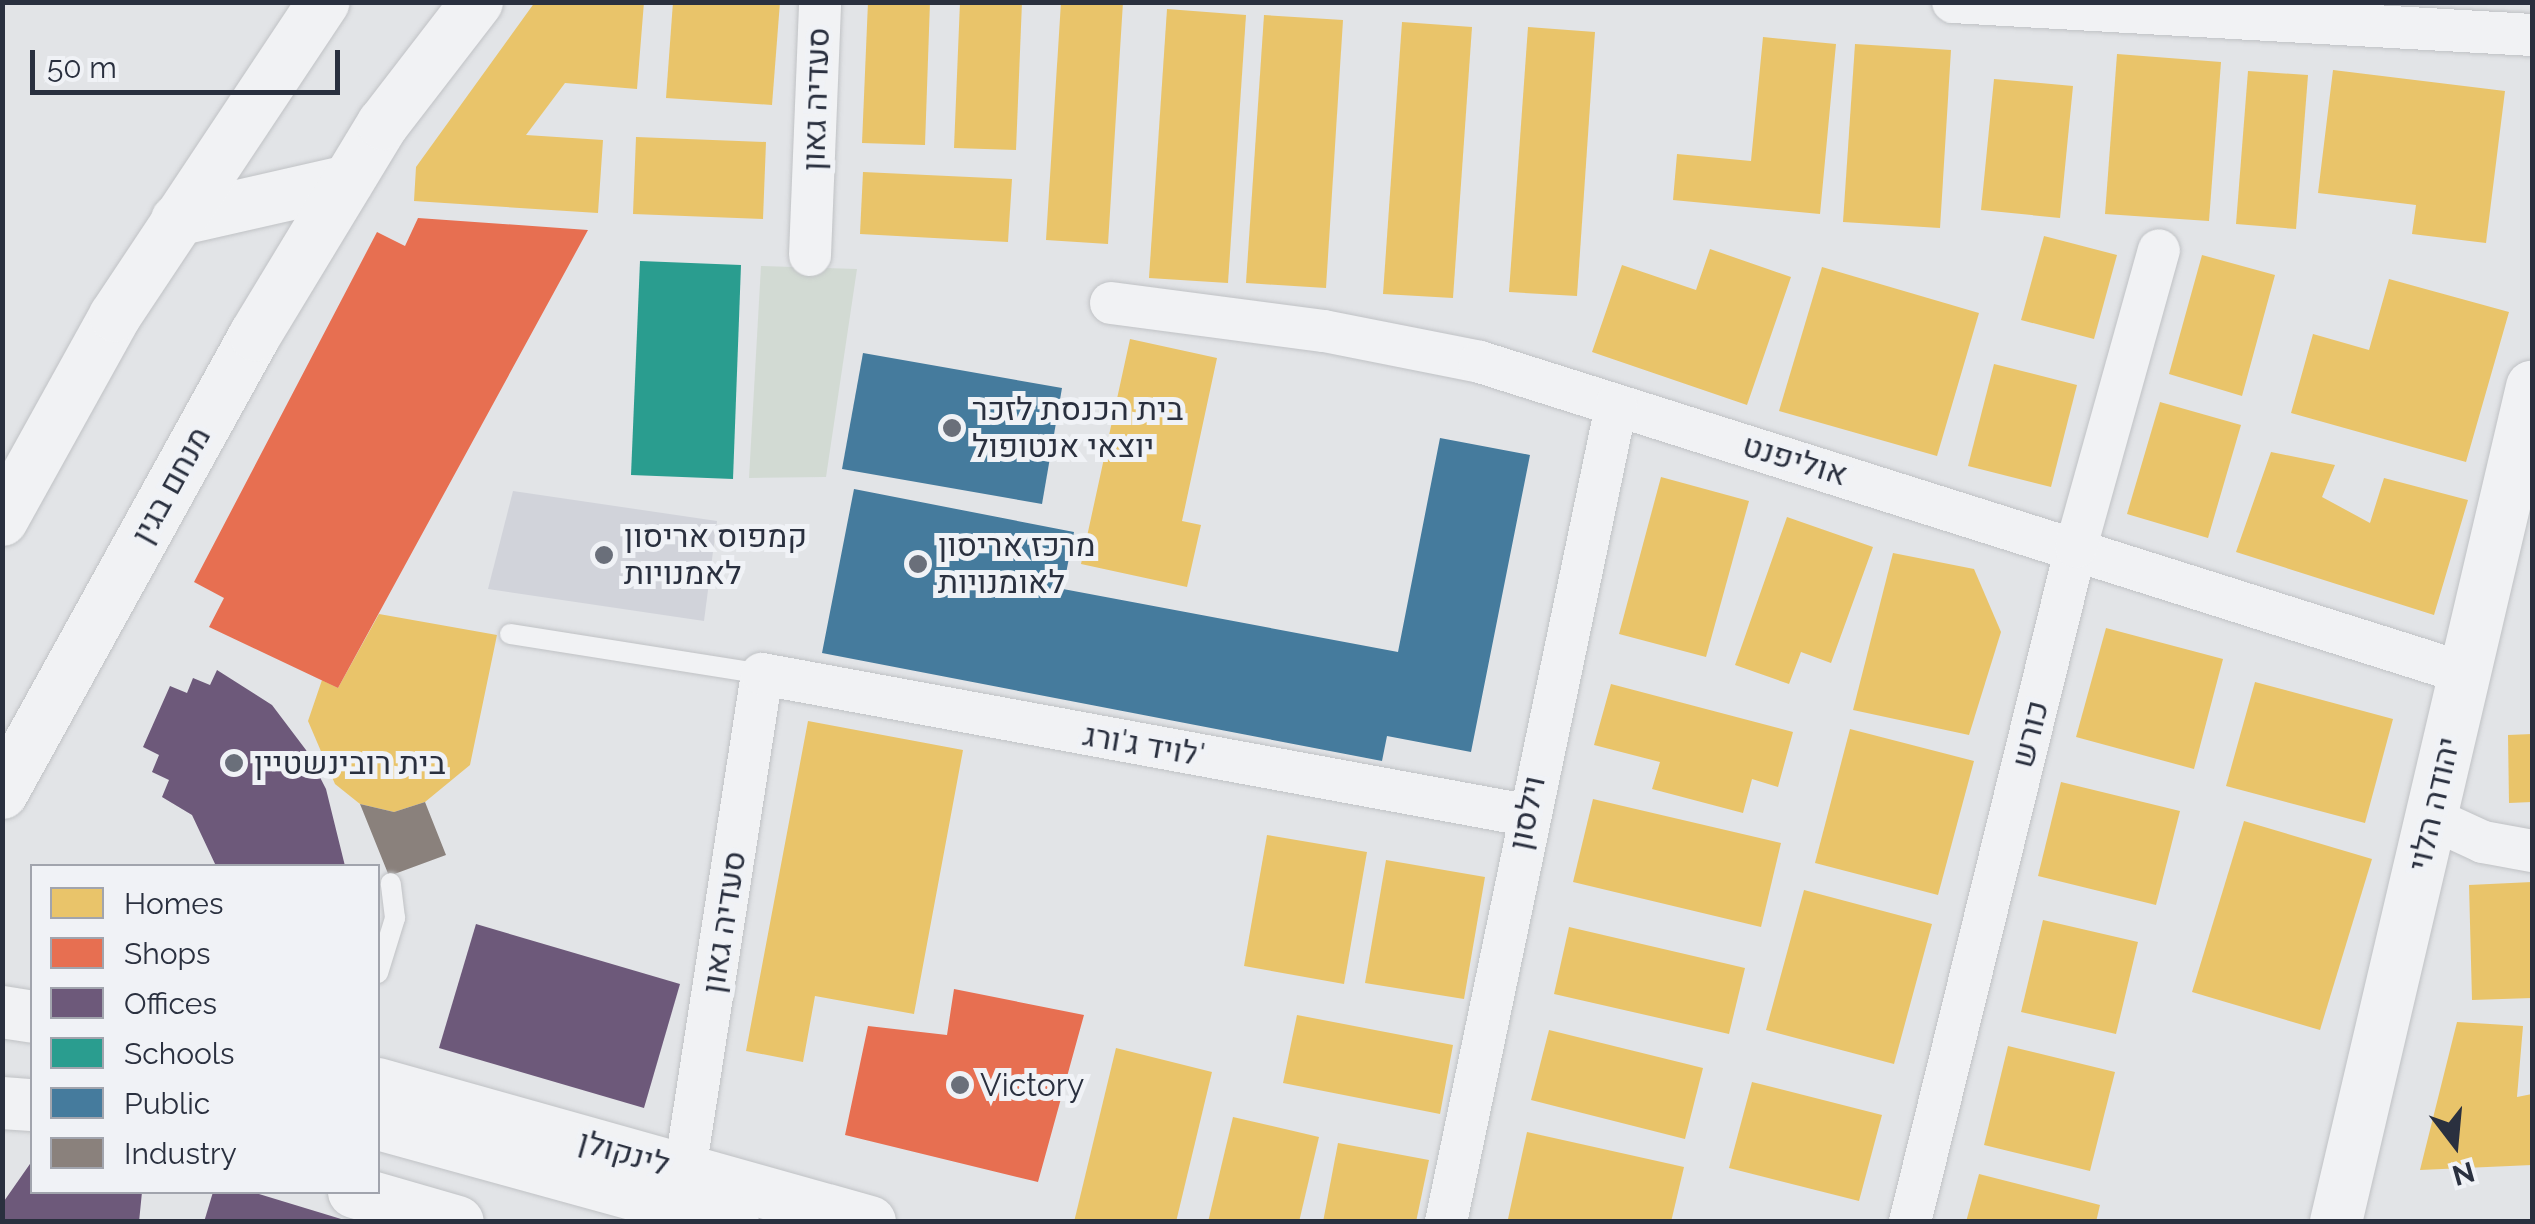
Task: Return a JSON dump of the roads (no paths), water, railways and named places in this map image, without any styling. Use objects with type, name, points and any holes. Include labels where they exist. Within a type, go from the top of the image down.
[{"type":"street","points":[[2,520],[177,220],[324,2]]},
{"type":"street","name":"מנחם בגין","points":[[2,793],[255,335],[383,124],[477,2]]},
{"type":"street","name":"סעדיה גאון","points":[[810,255],[820,2]]},
{"type":"street","points":[[1953,2],[2532,35]]},
{"type":"street","points":[[177,220],[348,181]]},
{"type":"street","name":"כורש","points":[[1910,1222],[2076,547],[2160,250]]},
{"type":"street","name":"אוליפנט","points":[[1112,303],[1324,331],[1461,358],[2076,547],[2464,673]]},
{"type":"street","name":"יהודה הלוי","points":[[2336,1222],[2464,673],[2525,444],[2532,387]]},
{"type":"street","name":"וילסון","points":[[1446,1222],[1526,816],[1616,406]]},
{"type":"street","name":"סעדיה גאון","points":[[685,1170],[762,674]]},
{"type":"street","name":"לויד ג'ורג'","points":[[762,674],[1526,816]]},
{"type":"street","points":[[2431,818],[2483,842],[2532,851]]},
{"type":"street","points":[[2,1012],[30,1017]]},
{"type":"street","name":"לינקולן","points":[[380,1085],[870,1222]]},
{"type":"street","points":[[2,1104],[30,1105]]},
{"type":"street","points":[[380,1125],[734,1222]]},
{"type":"street","points":[[361,1194],[458,1222]]},
{"type":"lane","points":[[510,634],[762,674]]},
{"type":"lane","points":[[380,967],[395,918],[392,883]]},
{"type":"place","name":"בית הכנסת לזכר יוצאי אנטופול","points":[[952,428]]},
{"type":"place","name":"קמפוס אריסון לאמנויות","points":[[604,555]]},
{"type":"place","name":"מרכז אריסון לאומנויות","points":[[918,564]]},
{"type":"place","name":"בית רובינשטיין","points":[[234,763]]},
{"type":"place","name":"Victory","points":[[960,1085]]}]
